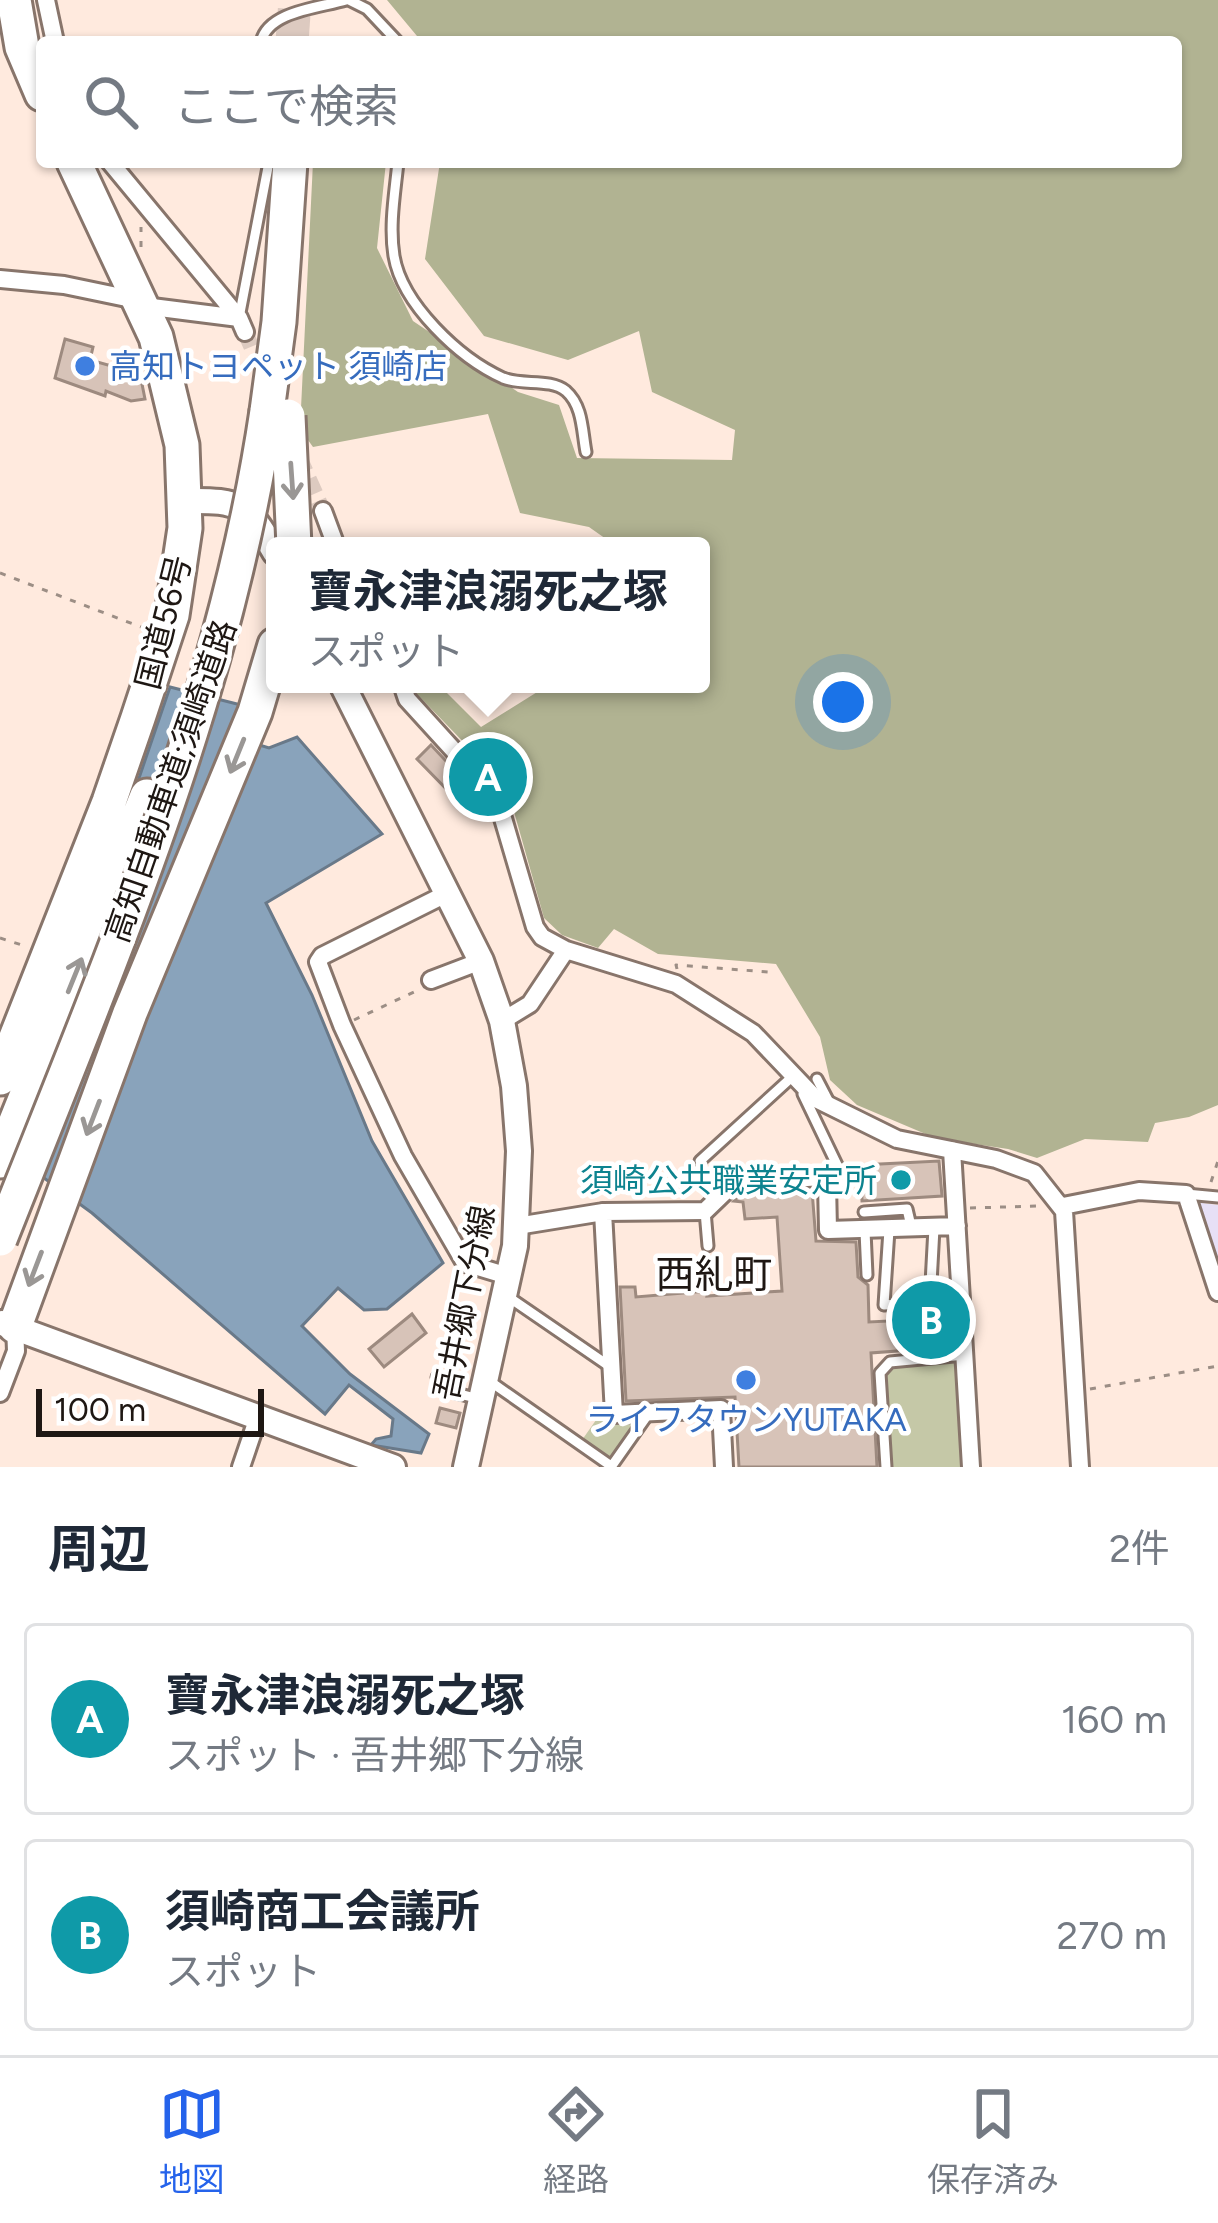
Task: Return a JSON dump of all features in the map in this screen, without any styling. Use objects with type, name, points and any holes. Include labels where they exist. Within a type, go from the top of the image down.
[{"type":"highway","points":[[14,0],[22,46],[36,80]]},
{"type":"highway","name":"国道56号","points":[[0,1078],[110,802],[166,634],[181,570],[186,501],[182,445],[170,384],[143,304],[77,168]]},
{"type":"highway","name":"高知自動車道;須崎道路","points":[[0,1239],[182,767],[234,586],[270,413],[279,322],[283,168]]},
{"type":"highway","points":[[0,1161],[186,692],[236,513],[270,413],[297,229],[284,168]]},
{"type":"highway","points":[[270,413],[292,537]]},
{"type":"highway","points":[[8,1324],[266,675]]},
{"type":"main road","points":[[186,501],[227,500],[240,505],[251,512],[266,537]]},
{"type":"main road","name":"吾井郷下分線","points":[[346,693],[481,961],[502,1021],[517,1117],[517,1226],[466,1467]]},
{"type":"main road","points":[[8,1324],[393,1467]]},
{"type":"street","points":[[46,0],[54,36]]},
{"type":"street","points":[[115,168],[242,325]]},
{"type":"street","points":[[0,279],[64,285],[242,325]]},
{"type":"street","points":[[323,511],[333,537]]},
{"type":"street","points":[[405,693],[497,798],[542,937],[566,950],[676,984],[755,1030],[830,1104],[897,1139],[1019,1166],[1046,1185],[1063,1206],[1079,1467]]},
{"type":"street","points":[[446,893],[322,956],[320,972],[403,1156],[465,1263],[506,1285]]},
{"type":"street","points":[[502,1021],[530,1004],[566,950]]},
{"type":"street","points":[[431,980],[481,961]]},
{"type":"street","points":[[952,1150],[971,1467]]},
{"type":"street","points":[[517,1226],[603,1212],[705,1211],[734,1183],[822,1177],[828,1230],[934,1228],[957,1217]]},
{"type":"street","points":[[1063,1206],[1112,1193],[1186,1194],[1218,1292]]},
{"type":"street","points":[[603,1212],[614,1414],[721,1409],[724,1467]]},
{"type":"street","points":[[0,1393],[16,1352],[8,1324]]},
{"type":"street","points":[[241,1467],[258,1418]]},
{"type":"lane","points":[[262,36],[275,20],[348,0],[367,9],[392,36]]},
{"type":"lane","points":[[242,325],[282,168]]},
{"type":"lane","points":[[397,168],[392,226],[394,257],[404,286],[445,339],[469,359],[507,380],[561,386],[577,403],[586,452]]},
{"type":"lane","points":[[700,1161],[803,1081],[838,1167],[833,1175],[822,1177]]},
{"type":"lane","points":[[1186,1194],[1212,1196]]},
{"type":"lane","points":[[864,1211],[907,1209],[911,1229]]},
{"type":"lane","points":[[705,1211],[708,1246]]},
{"type":"lane","points":[[931,1302],[934,1228]]},
{"type":"lane","points":[[889,1230],[884,1305],[962,1300]]},
{"type":"lane","points":[[865,1231],[867,1275]]},
{"type":"lane","points":[[506,1285],[612,1368]]},
{"type":"lane","points":[[886,1467],[883,1366],[890,1361],[965,1355]]},
{"type":"lane","points":[[437,1377],[456,1393],[482,1388],[611,1467],[649,1413]]},
{"type":"path","points":[[141,258],[142,201]]},
{"type":"path","points":[[0,573],[166,634]]},
{"type":"path","points":[[702,976],[676,965],[769,972]]},
{"type":"path","points":[[342,1025],[431,980]]},
{"type":"path","points":[[1212,1196],[1218,1160]]},
{"type":"path","points":[[700,1161],[682,1177],[720,1198]]},
{"type":"path","points":[[957,1217],[1063,1206]]},
{"type":"path","points":[[1072,1392],[1218,1366]]},
{"type":"shaded area","points":[[1194,1202],[1218,1205],[1218,1265]]},
{"type":"green space","points":[[387,0],[1218,0],[1218,1105],[1155,1123],[1148,1142],[1085,1139],[1037,1158],[935,1138],[857,1105],[830,1080],[820,1037],[776,964],[658,954],[614,929],[598,948],[562,935],[544,918],[507,787],[416,693],[447,693],[481,727],[536,693],[710,693],[710,537],[603,537],[589,527],[520,513],[488,414],[313,447],[300,429],[313,168],[385,168],[377,248],[413,321],[518,392],[559,405],[577,458],[732,460],[735,430],[652,392],[639,331],[568,360],[484,336],[425,259],[439,168],[1182,168],[1182,36],[417,36]]},
{"type":"green space","points":[[955,1363],[965,1467],[890,1467],[884,1378],[895,1367]]},
{"type":"green space","points":[[603,1410],[606,1424],[637,1420],[609,1459],[582,1440]]},
{"type":"water","points":[[170,687],[245,706],[256,744],[269,748],[297,737],[382,834],[266,903],[312,995],[372,1141],[443,1263],[387,1309],[364,1310],[338,1288],[302,1326],[350,1374],[429,1434],[421,1453],[371,1445],[391,1436],[393,1419],[349,1385],[325,1414],[92,1213],[11,1154]]},
{"type":"building","name":"高知トヨペット 須崎店","points":[[65,339],[93,347],[90,360],[140,374],[145,399],[131,401],[106,391],[105,396],[55,378]]},
{"type":"building","points":[[431,745],[474,791],[461,804],[417,759]]},
{"type":"building","name":"須崎公共職業安定所","points":[[939,1161],[942,1196],[862,1201],[861,1165]]},
{"type":"building","name":"ライフタウンYUTAKA","points":[[812,1190],[816,1241],[856,1242],[858,1277],[868,1285],[869,1322],[949,1318],[951,1347],[871,1353],[877,1467],[739,1467],[735,1397],[626,1401],[620,1287],[635,1287],[636,1297],[782,1291],[777,1217],[745,1219],[743,1202],[734,1201],[740,1195]]},
{"type":"building","points":[[412,1314],[426,1333],[384,1367],[369,1349]]},
{"type":"building","points":[[440,1408],[460,1413],[456,1428],[436,1423]]},
{"type":"tunnel","points":[[292,36],[295,0]]},
{"type":"tunnel","points":[[245,332],[265,378]]},
{"type":"tunnel","points":[[299,457],[323,511]]},
{"type":"place","name":"高知トヨペット 須崎店","points":[[85,366]]},
{"type":"place","name":"寶永津浪溺死之塚","points":[[488,777]]},
{"type":"place","name":"須崎公共職業安定所","points":[[901,1180]]},
{"type":"place","name":"須崎商工会議所","points":[[931,1320]]},
{"type":"place","name":"ライフタウンYUTAKA","points":[[746,1380]]},
{"type":"district","name":"西糺町","points":[[714,1274]]}]
